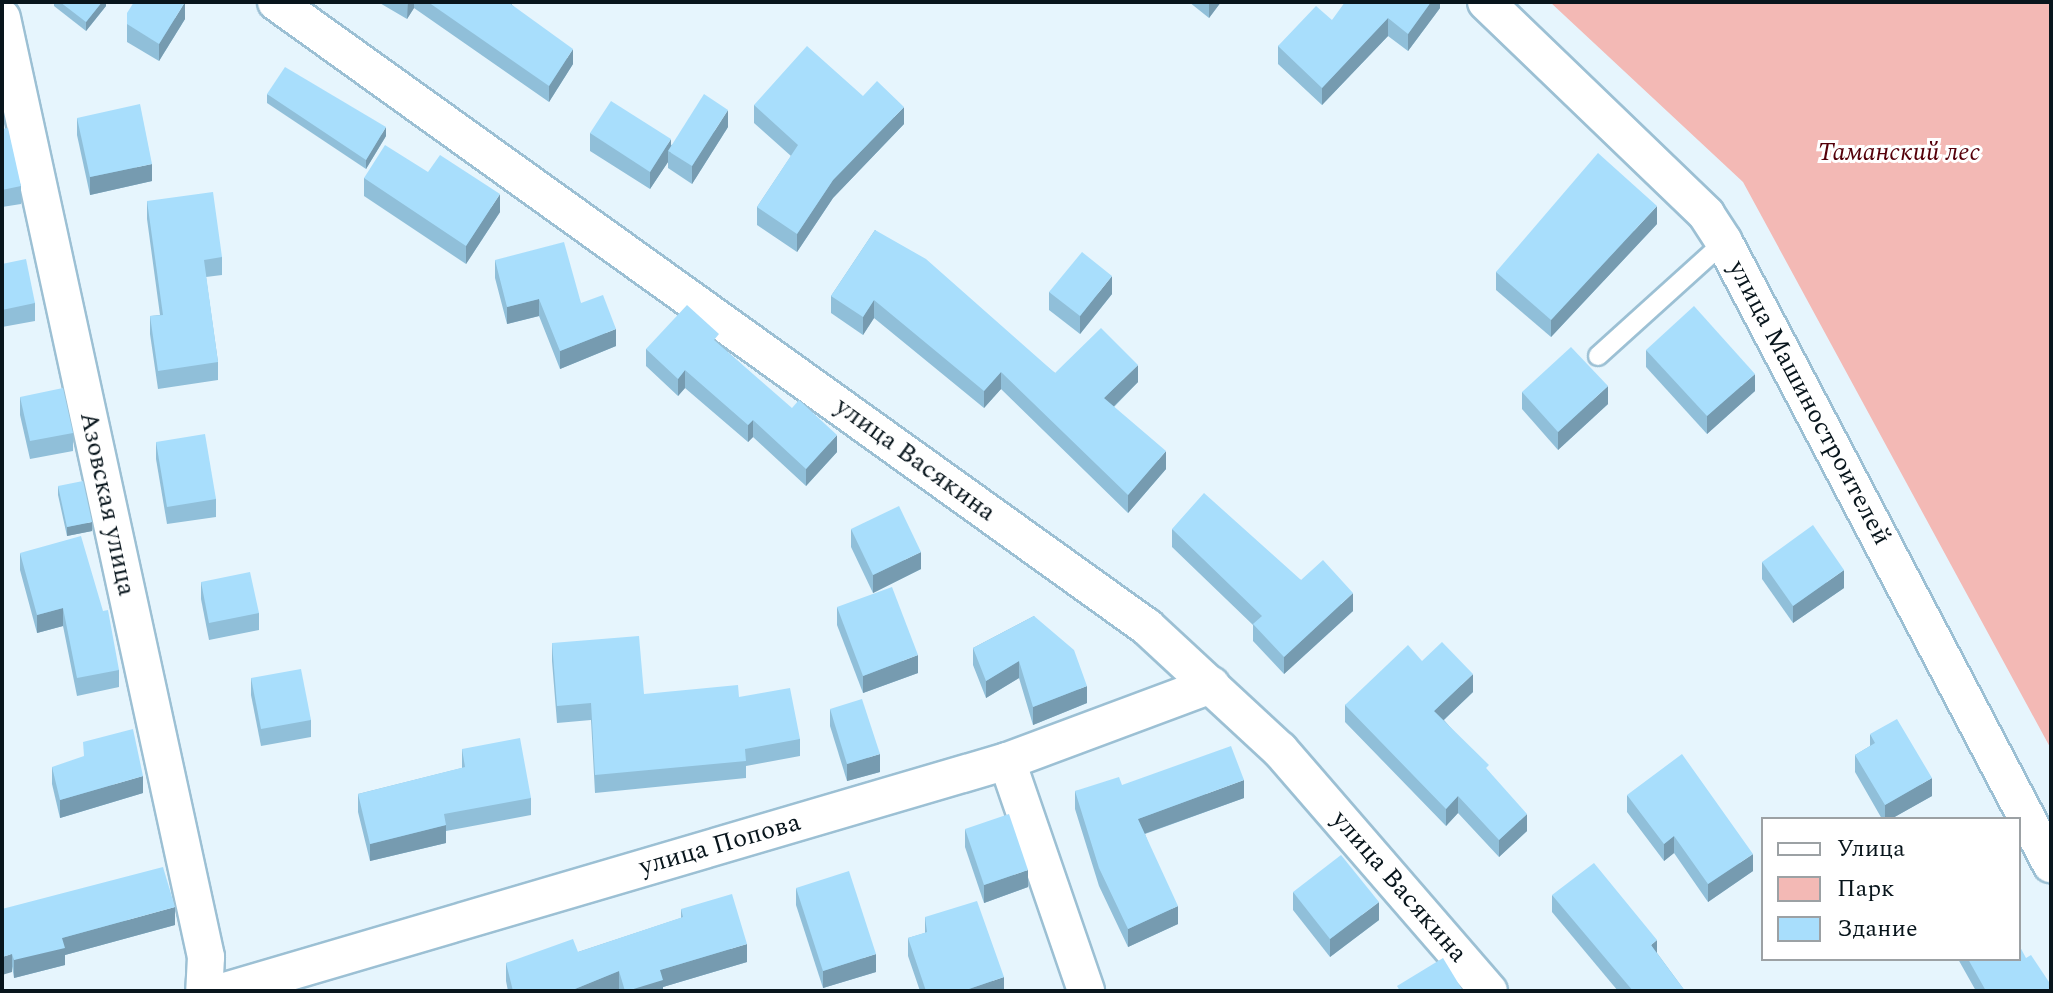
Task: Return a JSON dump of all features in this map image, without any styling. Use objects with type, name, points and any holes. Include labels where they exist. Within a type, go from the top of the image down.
[{"type":"street","name":"улица Васякина","points":[[276,2],[1147,627],[1280,750],[1489,991]]},
{"type":"street","name":"улица Машиностроителей","points":[[1486,2],[1706,214],[1724,242],[2051,864]]},
{"type":"street","name":"Азовская улица","points":[[2,18],[206,957],[204,991]]},
{"type":"street","name":"улица Попова","points":[[225,991],[1007,761],[1211,685]]},
{"type":"street","points":[[1007,761],[1086,991]]},
{"type":"lane","points":[[1598,356],[1724,242]]},
{"type":"green space","name":"Таманский лес","points":[[1550,2],[2051,2],[2051,749],[1743,182]]},
{"type":"building","points":[[60,2],[102,2],[86,22]]},
{"type":"building","points":[[134,2],[185,2],[159,44],[127,24],[127,13]]},
{"type":"building","points":[[428,2],[508,2],[573,49],[549,86]]},
{"type":"building","points":[[1345,2],[1431,2],[1408,34],[1388,18],[1322,88],[1278,46],[1316,6],[1332,20]]},
{"type":"building","points":[[807,46],[863,96],[877,81],[904,107],[833,180],[797,234],[757,207],[798,145],[754,105]]},
{"type":"building","points":[[285,67],[386,127],[366,160],[267,94]]},
{"type":"building","points":[[704,94],[728,110],[692,166],[668,151]]},
{"type":"building","points":[[611,101],[671,139],[650,172],[590,133]]},
{"type":"building","points":[[140,104],[152,164],[90,177],[77,118]]},
{"type":"building","points":[[8,128],[21,186],[2,190],[2,129]]},
{"type":"building","points":[[385,145],[428,172],[440,155],[500,194],[466,246],[364,178]]},
{"type":"building","points":[[1598,153],[1657,206],[1551,320],[1496,272]]},
{"type":"building","points":[[213,192],[222,257],[204,260],[218,362],[158,371],[150,316],[163,315],[147,201]]},
{"type":"building","points":[[875,230],[926,259],[1055,373],[1101,328],[1138,365],[1104,398],[1166,451],[1128,495],[1001,372],[984,391],[874,300],[863,317],[831,296]]},
{"type":"building","points":[[564,242],[581,303],[603,295],[616,329],[560,351],[539,299],[507,307],[495,260]]},
{"type":"building","points":[[1082,252],[1112,276],[1080,316],[1049,292]]},
{"type":"building","points":[[26,259],[35,303],[2,310],[2,264]]},
{"type":"building","points":[[687,305],[719,334],[714,340],[792,408],[799,400],[837,435],[806,469],[753,420],[748,425],[685,370],[678,379],[646,349]]},
{"type":"building","points":[[1694,306],[1755,374],[1707,416],[1646,350]]},
{"type":"building","points":[[1571,347],[1608,386],[1558,432],[1522,392]]},
{"type":"building","points":[[63,388],[73,433],[30,441],[20,397]]},
{"type":"building","points":[[205,434],[216,499],[167,507],[156,442]]},
{"type":"building","points":[[83,481],[92,522],[67,527],[58,486]]},
{"type":"building","points":[[1204,493],[1301,580],[1323,560],[1353,593],[1284,657],[1253,624],[1262,616],[1172,529]]},
{"type":"building","points":[[899,506],[921,552],[873,575],[851,529]]},
{"type":"building","points":[[1813,525],[1844,570],[1793,606],[1762,562]]},
{"type":"building","points":[[81,536],[103,611],[108,610],[119,670],[77,678],[63,608],[37,615],[20,553]]},
{"type":"building","points":[[250,572],[259,613],[209,623],[201,582]]},
{"type":"building","points":[[892,587],[918,655],[863,676],[837,607]]},
{"type":"building","points":[[1034,616],[1074,650],[1087,686],[1033,707],[1019,661],[986,681],[973,648]]},
{"type":"building","points":[[639,636],[644,694],[738,685],[739,697],[790,688],[800,739],[745,749],[746,761],[595,775],[591,703],[557,706],[552,643]]},
{"type":"building","points":[[1442,642],[1473,674],[1434,711],[1489,765],[1486,768],[1527,814],[1499,840],[1458,796],[1446,809],[1345,705],[1408,645],[1422,661]]},
{"type":"building","points":[[301,669],[311,720],[261,729],[251,678]]},
{"type":"building","points":[[862,699],[880,754],[847,764],[830,709]]},
{"type":"building","points":[[1897,719],[1932,778],[1885,805],[1855,755],[1875,743],[1870,734]]},
{"type":"building","points":[[133,729],[143,776],[60,800],[52,767],[84,756],[83,742]]},
{"type":"building","points":[[520,738],[531,798],[444,814],[446,825],[370,844],[358,794],[465,767],[462,749]]},
{"type":"building","points":[[1231,746],[1244,780],[1138,819],[1178,906],[1128,929],[1099,868],[1075,791],[1119,777],[1122,785]]},
{"type":"building","points":[[1682,754],[1753,854],[1708,884],[1674,836],[1664,844],[1627,795]]},
{"type":"building","points":[[1009,814],[1028,870],[984,885],[965,829]]},
{"type":"building","points":[[1341,855],[1379,902],[1330,939],[1293,892]]},
{"type":"building","points":[[1594,863],[1657,940],[1651,945],[1685,991],[1633,991],[1552,895]]},
{"type":"building","points":[[163,867],[175,907],[62,938],[65,948],[14,960],[12,954],[2,957],[2,909]]},
{"type":"building","points":[[849,871],[876,954],[823,971],[796,888]]},
{"type":"building","points":[[732,894],[747,944],[660,970],[663,980],[627,991],[619,971],[570,991],[513,991],[506,963],[573,939],[578,952],[683,917],[681,909]]},
{"type":"building","points":[[977,901],[1004,977],[963,991],[926,991],[908,938],[927,932],[925,917]]},
{"type":"building","points":[[2021,949],[2026,958],[2031,955],[2051,985],[2051,991],[1986,991],[1969,961],[2021,961]]},
{"type":"building","points":[[1443,958],[1463,991],[1400,991],[1397,986]]}]
